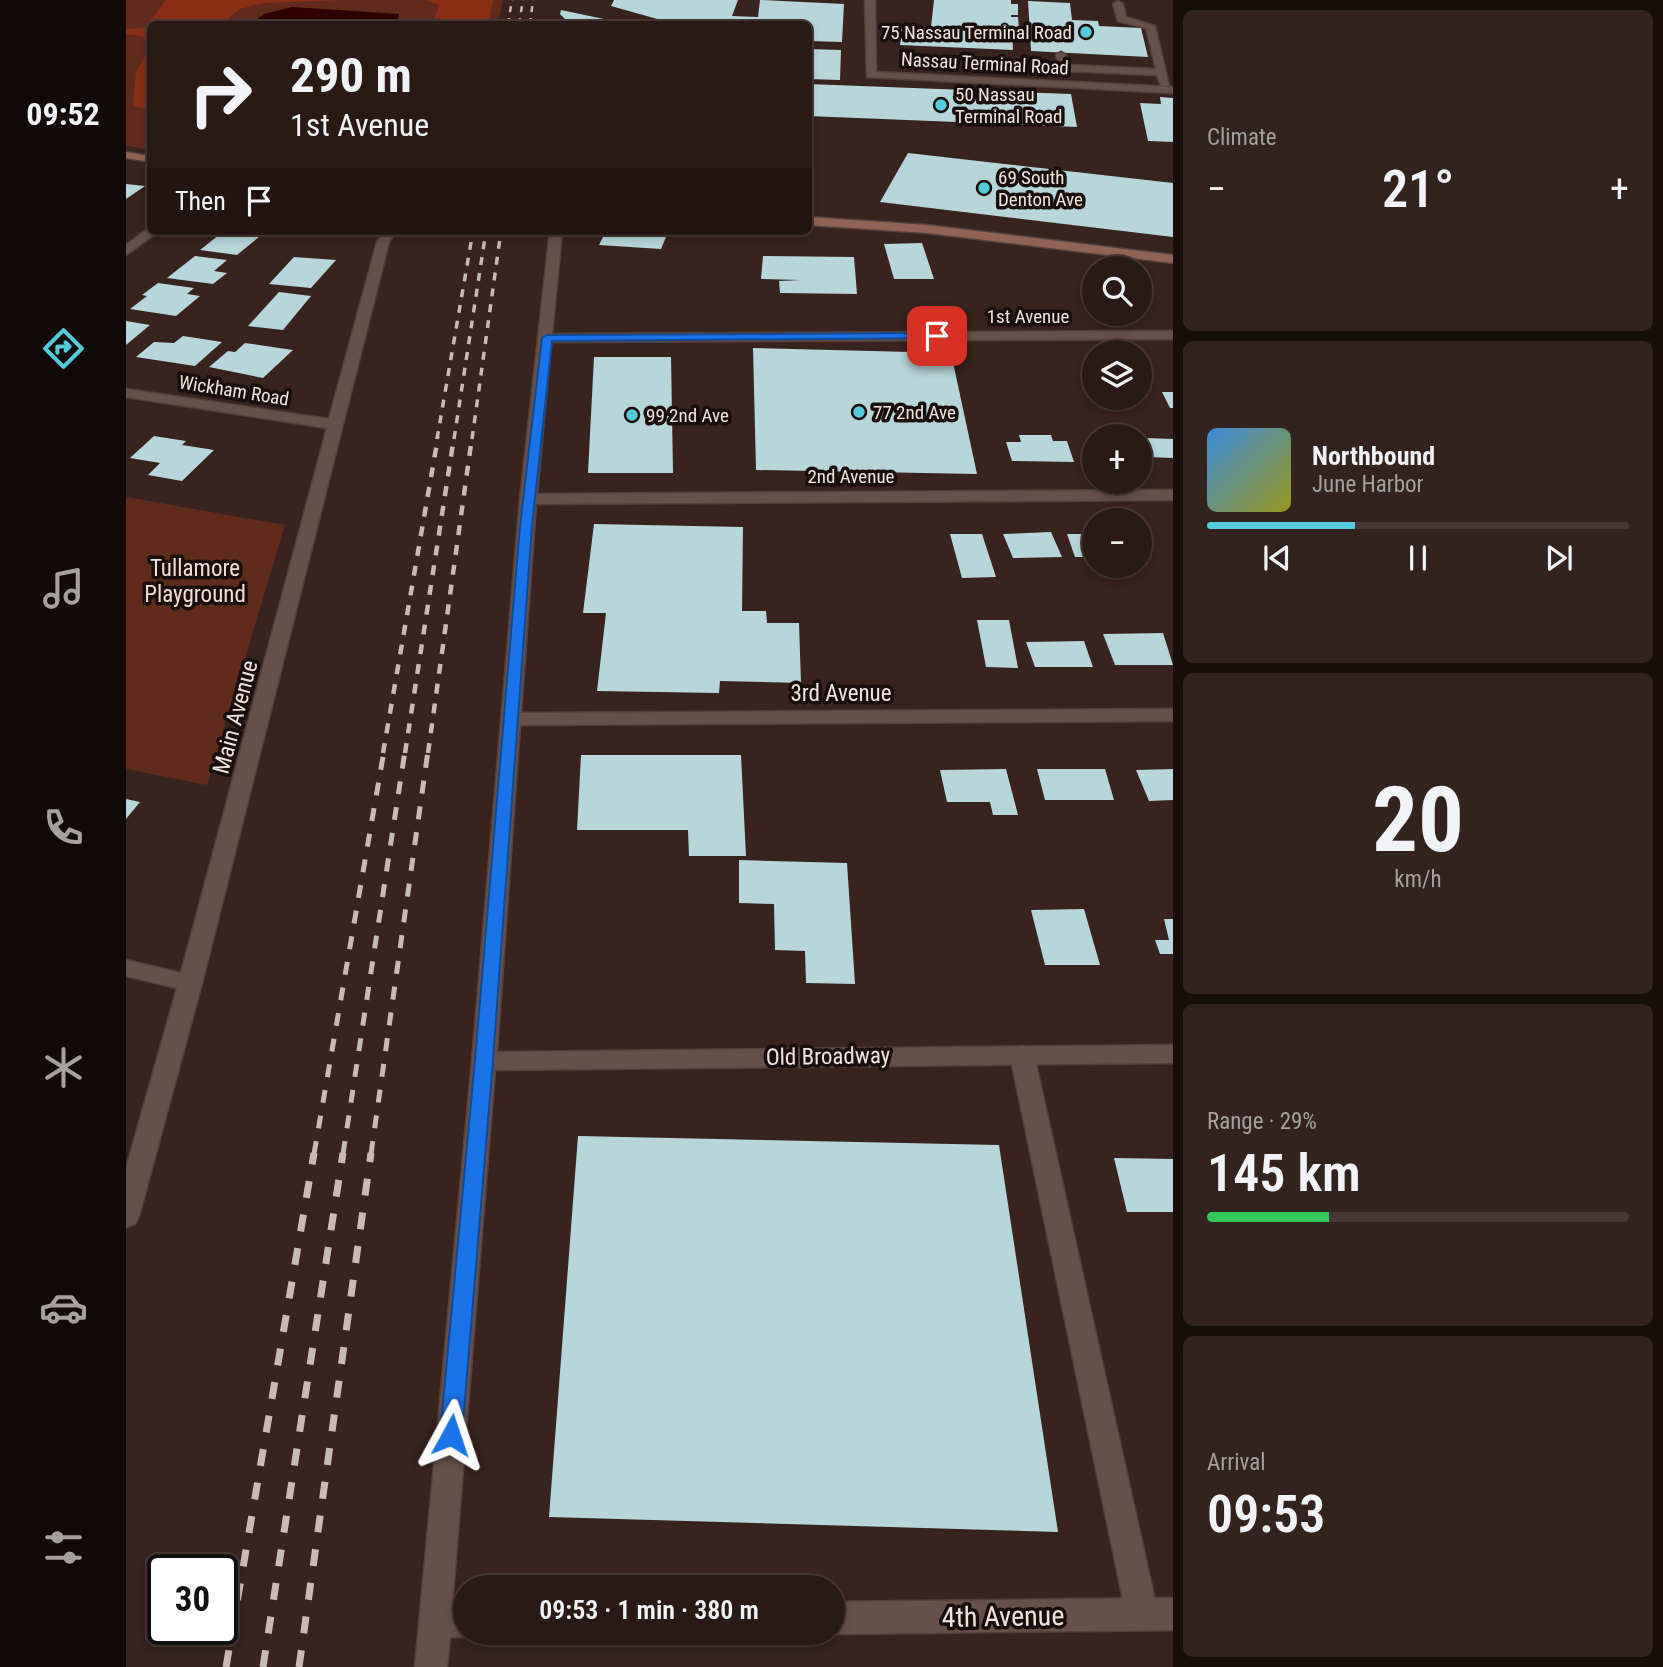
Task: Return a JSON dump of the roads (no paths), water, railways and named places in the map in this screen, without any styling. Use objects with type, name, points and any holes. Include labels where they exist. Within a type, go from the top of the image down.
[{"type":"street","name":"Nassau Terminal Road","points":[[870,0],[871,75],[1170,90]]},
{"type":"street","points":[[1118,4],[1121,19],[1150,26],[1162,72],[1170,90]]},
{"type":"street","points":[[1061,55],[1064,68],[1162,72]]},
{"type":"street","points":[[1119,57],[1121,71]]},
{"type":"street","points":[[126,155],[147,158]]},
{"type":"street","points":[[812,221],[900,227],[1173,259]]},
{"type":"street","points":[[126,251],[148,235]]},
{"type":"street","name":"Main Avenue","points":[[126,1216],[190,983],[383,242],[387,235]]},
{"type":"street","points":[[431,1667],[484,1060],[528,499],[547,338],[556,235]]},
{"type":"street","name":"1st Avenue","points":[[547,338],[1173,335]]},
{"type":"street","name":"Wickham Road","points":[[126,393],[337,425]]},
{"type":"street","name":"2nd Avenue","points":[[528,499],[1173,495]]},
{"type":"street","name":"3rd Avenue","points":[[510,719],[1173,715]]},
{"type":"street","points":[[126,968],[190,983]]},
{"type":"street","name":"Old Broadway","points":[[484,1060],[1173,1054]]},
{"type":"street","points":[[1022,1055],[1142,1614]]},
{"type":"street","name":"4th Avenue","points":[[845,1618],[1173,1614]]},
{"type":"street","points":[[434,1622],[453,1621]]},
{"type":"railway","points":[[508,21],[512,0]]},
{"type":"railway","points":[[520,21],[523,0]]},
{"type":"railway","points":[[530,21],[533,0]]},
{"type":"railway","points":[[437,439],[472,235]]},
{"type":"railway","points":[[454,439],[485,235]]},
{"type":"railway","points":[[472,439],[500,235]]},
{"type":"railway","points":[[383,753],[438,437]]},
{"type":"railway","points":[[405,753],[454,437]]},
{"type":"railway","points":[[428,753],[472,437]]},
{"type":"railway","points":[[314,1154],[384,751]]},
{"type":"railway","points":[[343,1154],[405,751]]},
{"type":"railway","points":[[371,1154],[428,751]]},
{"type":"railway","points":[[226,1667],[314,1153]]},
{"type":"railway","points":[[263,1667],[343,1153]]},
{"type":"railway","points":[[299,1667],[371,1153]]},
{"type":"place","name":"75 Nassau Terminal Road","points":[[1086,32]]},
{"type":"place","name":"50 Nassau Terminal Road","points":[[941,105]]},
{"type":"place","name":"69 South Denton Ave","points":[[984,188]]},
{"type":"place","name":"77 2nd Ave","points":[[859,412]]},
{"type":"place","name":"99 2nd Ave","points":[[632,415]]},
{"type":"park label","name":"Tullamore Playground","points":[[195,581]]}]
